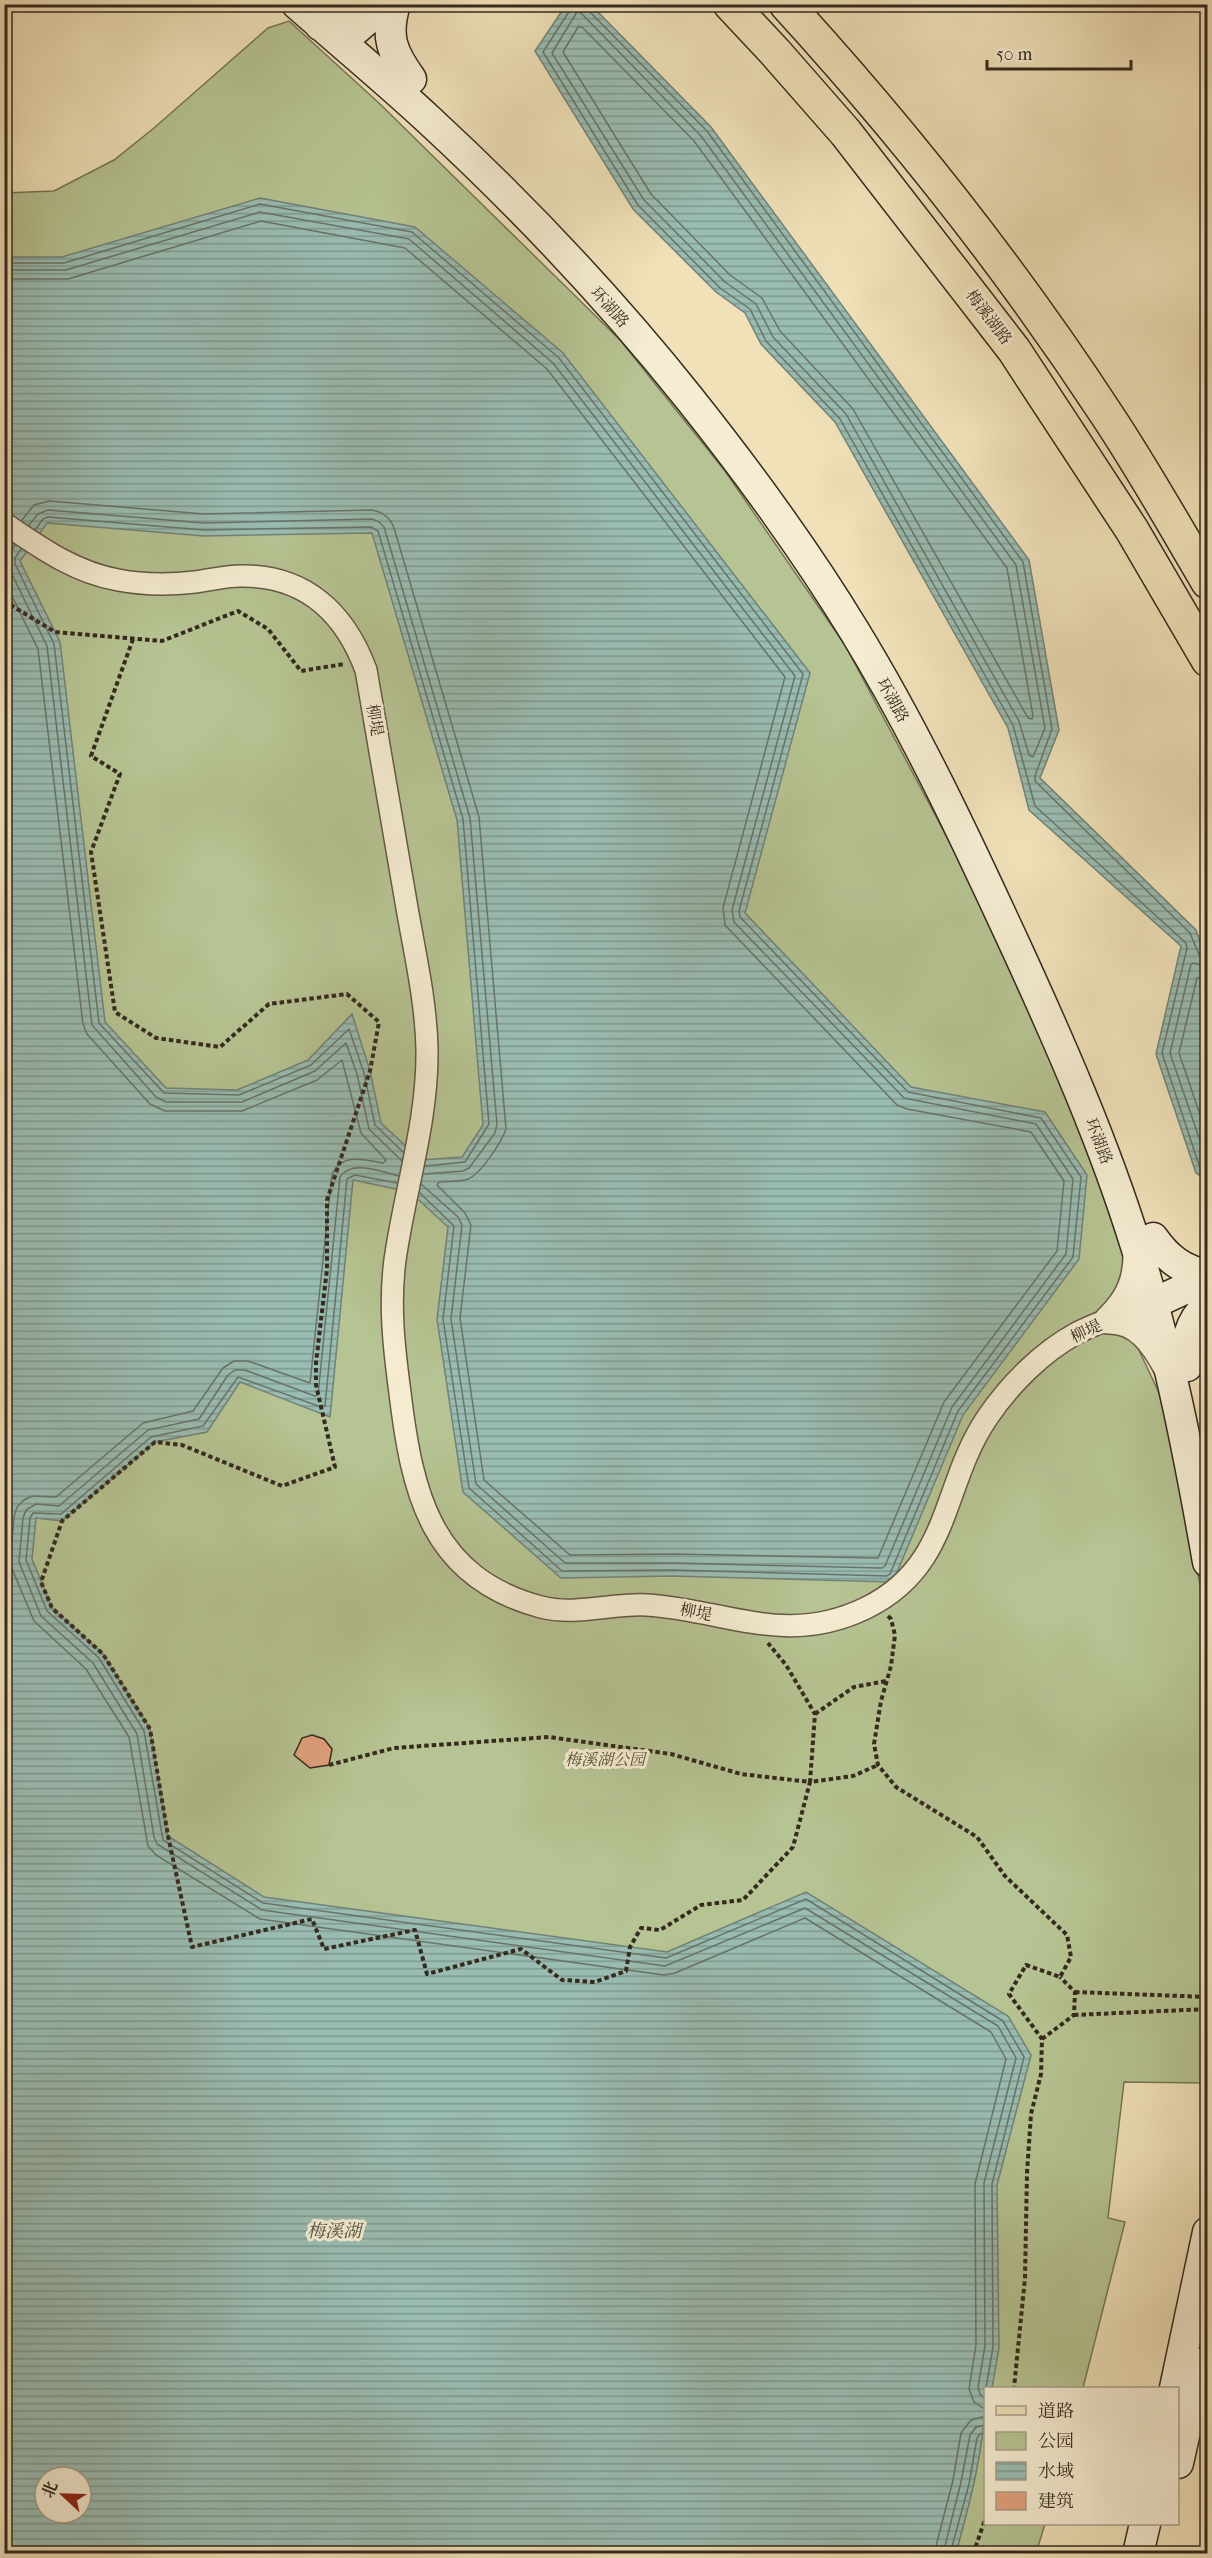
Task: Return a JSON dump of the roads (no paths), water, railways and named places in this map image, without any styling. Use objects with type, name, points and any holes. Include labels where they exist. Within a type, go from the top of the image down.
[{"type":"main road","name":"环湖路","points":[[297,4],[337,20],[411,79],[487,148],[551,212],[669,343],[754,451],[838,571],[917,702],[966,794],[1094,1074],[1164,1300],[1178,1368],[1208,1562]]},
{"type":"main road","points":[[337,20],[385,4]]},
{"type":"main road","points":[[395,4],[390,23],[391,40],[396,58],[411,79]]},
{"type":"main road","name":"梅溪湖路","points":[[729,4],[776,52],[846,133],[1014,350],[1132,530],[1208,660]]},
{"type":"main road","points":[[786,4],[913,150],[1013,281],[1107,416],[1208,582]]},
{"type":"main road","name":"环湖路","points":[[337,20],[430,121],[547,236],[685,393],[798,544],[861,643],[915,739],[976,859],[1145,1243]]},
{"type":"main road","points":[[1145,1243],[1183,1268],[1208,1276]]},
{"type":"main road","points":[[1164,1300],[1208,1276]]},
{"type":"main road","points":[[1164,1300],[1208,1299]]},
{"type":"main road","points":[[1178,1368],[1194,1320],[1208,1305]]},
{"type":"main road","name":"环湖路","points":[[1178,1368],[1208,1461]]},
{"type":"main road","points":[[1175,2387],[1208,2232]]},
{"type":"main road","points":[[1179,2459],[1208,2331]]},
{"type":"main road","points":[[1138,2553],[1145,2525]]},
{"type":"main road","points":[[1158,2553],[1164,2525]]},
{"type":"street","name":"柳堤","points":[[4,523],[38,547],[79,570],[117,580],[155,585],[240,576],[283,582],[306,591],[322,602],[341,622],[357,645],[363,662],[424,1012],[427,1047],[426,1087],[395,1258],[392,1295],[392,1331],[406,1449],[430,1523],[458,1562],[482,1580],[540,1607],[562,1610],[643,1605],[695,1612],[770,1627],[813,1624],[838,1619],[875,1604],[915,1571],[937,1536],[970,1449],[985,1420],[1001,1399],[1046,1354],[1077,1333],[1164,1300]]},
{"type":"street","points":[[1108,1320],[1129,1297],[1145,1243]]},
{"type":"street","points":[[1108,1320],[1119,1320],[1141,1331],[1159,1353],[1178,1368]]},
{"type":"water","points":[[566,5],[591,5],[711,127],[1029,560],[1059,730],[1040,778],[1196,930],[1207,961],[1207,1180],[1196,1173],[1156,1054],[1181,946],[1029,810],[1008,728],[835,422],[761,344],[745,313],[716,292],[633,209],[535,51]]},
{"type":"water","name":"梅溪湖","points":[[260,198],[415,227],[563,353],[810,673],[745,913],[911,1087],[1045,1112],[1087,1175],[1079,1259],[963,1415],[893,1582],[673,1576],[561,1578],[463,1492],[437,1319],[448,1227],[410,1192],[353,1180],[330,1417],[240,1382],[207,1432],[155,1442],[62,1521],[36,1518],[32,1559],[52,1608],[103,1654],[150,1729],[168,1836],[264,1897],[667,1952],[806,1892],[1008,2016],[1031,2055],[997,2185],[999,2348],[992,2387],[984,2387],[984,2420],[980,2451],[956,2553],[5,2553],[5,257],[62,257]],"holes":[[[47,523],[204,536],[372,533],[457,820],[483,1125],[462,1157],[421,1160],[381,1123],[370,1071],[352,1014],[308,1060],[237,1090],[166,1088],[105,1022],[60,642],[20,561]]]},
{"type":"park label","name":"梅溪湖公园","points":[[605,1759]]}]
